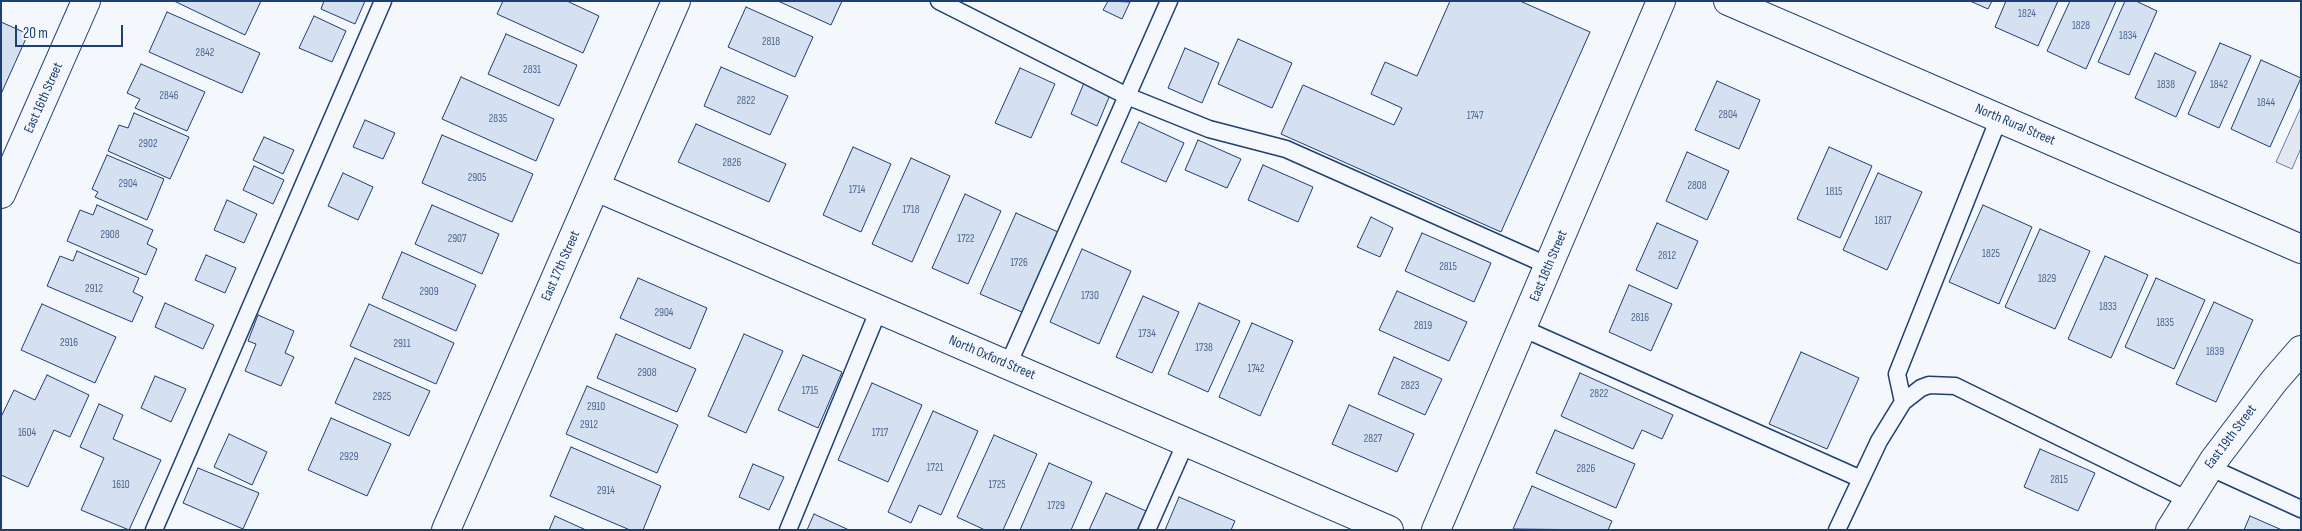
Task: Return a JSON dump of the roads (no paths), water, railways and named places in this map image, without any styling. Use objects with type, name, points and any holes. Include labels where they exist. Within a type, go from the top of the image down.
[{"type":"street","name":"East 16th Street","points":[[1,194],[86,1]]},
{"type":"street","name":"East 17th Street","points":[[446,530],[676,1]]},
{"type":"street","name":"East 18th Street","points":[[1436,530],[1661,1]]},
{"type":"street","name":"North Rural Street","points":[[1728,1],[2301,249]]},
{"type":"street","name":"North Oxford Street","points":[[596,187],[1389,530]]},
{"type":"street","name":"East 19th Street","points":[[2170,530],[2209,467],[2258,401],[2301,350]]},
{"type":"lane","points":[[154,530],[383,1]]},
{"type":"lane","points":[[939,1],[1127,96],[1209,130],[1286,149],[1549,266]]},
{"type":"lane","points":[[1008,365],[1169,1]]},
{"type":"lane","points":[[1903,402],[1896,374],[1999,118]]},
{"type":"lane","points":[[788,530],[879,309]]},
{"type":"lane","points":[[1522,328],[1861,479]]},
{"type":"lane","points":[[1837,530],[1879,441],[1903,402],[1928,384],[1955,386],[2188,500]]},
{"type":"lane","points":[[1146,530],[1186,442]]},
{"type":"lane","points":[[2209,467],[2301,509]]}]
